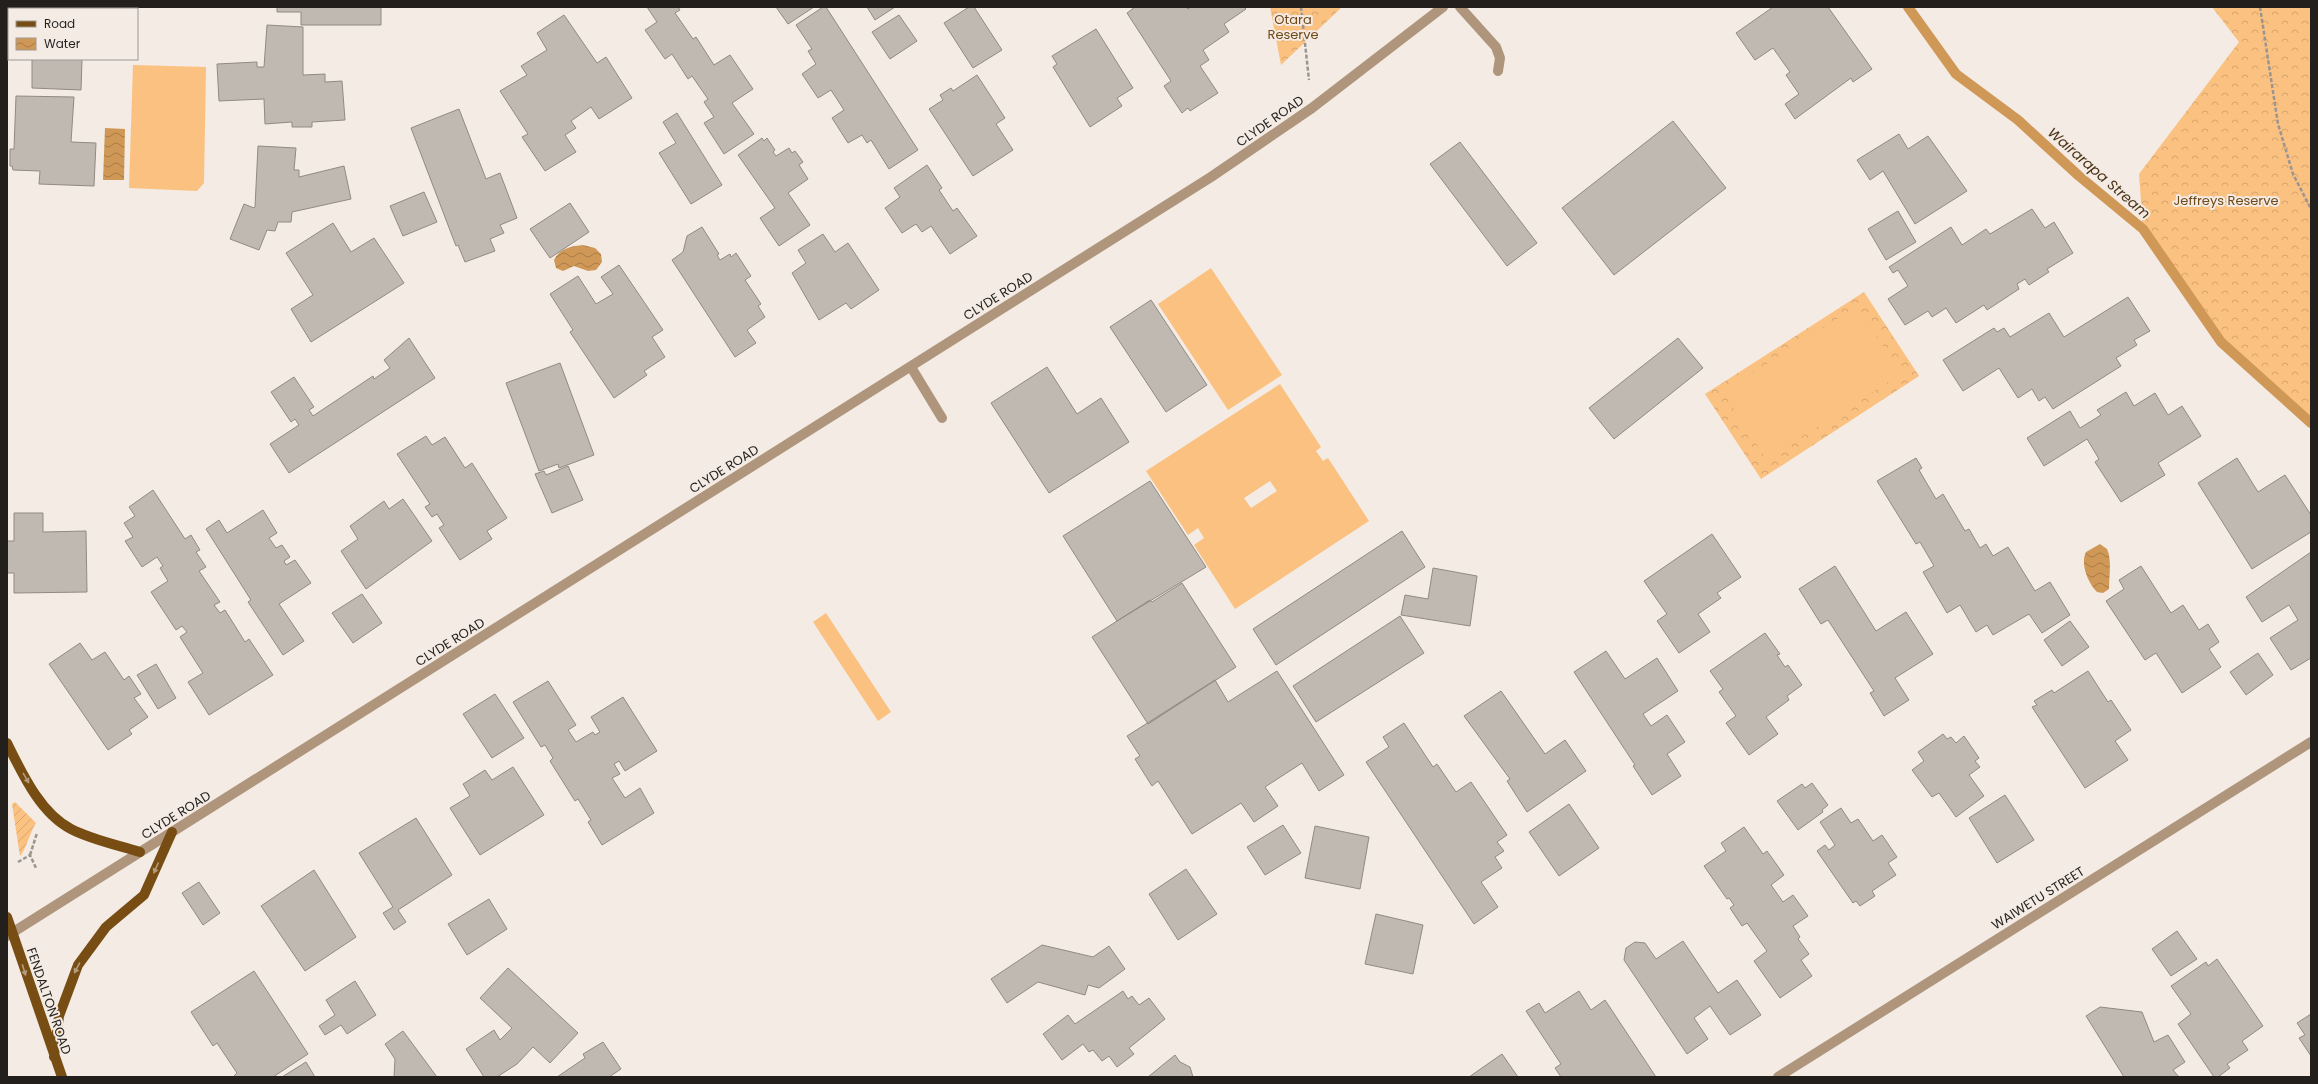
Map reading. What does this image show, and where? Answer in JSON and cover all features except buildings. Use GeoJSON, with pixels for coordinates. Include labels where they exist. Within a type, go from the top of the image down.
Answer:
{"type":"FeatureCollection","features":[{"type":"Feature","properties":{"kind":"main road"},"geometry":{"type":"LineString","coordinates":[[7,744],[33,791],[52,815],[70,828],[140,852]]}},
{"type":"Feature","properties":{"kind":"main road"},"geometry":{"type":"LineString","coordinates":[[54,1057],[59,1016],[78,965],[106,927],[144,895],[172,832]]}},
{"type":"Feature","properties":{"kind":"main road","name":"FENDALTON ROAD"},"geometry":{"type":"LineString","coordinates":[[7,917],[10,934],[62,1077]]}},
{"type":"Feature","properties":{"kind":"street","name":"CLYDE ROAD"},"geometry":{"type":"LineString","coordinates":[[10,934],[1211,177],[1312,108],[1443,7]]}},
{"type":"Feature","properties":{"kind":"street"},"geometry":{"type":"LineString","coordinates":[[1460,7],[1496,47],[1500,58],[1498,71]]}},
{"type":"Feature","properties":{"kind":"street"},"geometry":{"type":"LineString","coordinates":[[910,367],[942,418]]}},
{"type":"Feature","properties":{"kind":"street","name":"WAIWETU STREET"},"geometry":{"type":"LineString","coordinates":[[1778,1077],[2311,742]]}},
{"type":"Feature","properties":{"kind":"path"},"geometry":{"type":"LineString","coordinates":[[1301,7],[1312,108]]}},
{"type":"Feature","properties":{"kind":"path"},"geometry":{"type":"LineString","coordinates":[[2260,7],[2278,124],[2293,174],[2311,209]]}},
{"type":"Feature","properties":{"kind":"path"},"geometry":{"type":"LineString","coordinates":[[18,862],[30,855],[38,831]]}},
{"type":"Feature","properties":{"kind":"path"},"geometry":{"type":"LineString","coordinates":[[30,855],[36,868]]}},
{"type":"Feature","properties":{"kind":"green space","name":"Otara Reserve"},"geometry":{"type":"Polygon","coordinates":[[[1270,7],[1342,7],[1281,65],[1270,7]]]}},
{"type":"Feature","properties":{"kind":"green space","name":"Jeffreys Reserve"},"geometry":{"type":"Polygon","coordinates":[[[2212,7],[2311,7],[2311,425],[2221,342],[2143,229],[2139,174],[2239,42],[2212,7]]]}},
{"type":"Feature","properties":{"kind":"green space"},"geometry":{"type":"Polygon","coordinates":[[[133,65],[206,67],[204,183],[197,191],[129,188],[133,65]]]}},
{"type":"Feature","properties":{"kind":"green space"},"geometry":{"type":"Polygon","coordinates":[[[1211,268],[1282,375],[1228,410],[1158,304],[1211,268]]]}},
{"type":"Feature","properties":{"kind":"green space"},"geometry":{"type":"Polygon","coordinates":[[[1864,292],[1919,376],[1761,479],[1705,394],[1864,292]]]}},
{"type":"Feature","properties":{"kind":"green space"},"geometry":{"type":"Polygon","coordinates":[[[1857,306],[1901,374],[1766,459],[1723,392],[1857,306]]]}},
{"type":"Feature","properties":{"kind":"green space"},"geometry":{"type":"Polygon","coordinates":[[[1280,384],[1321,447],[1316,451],[1323,461],[1328,458],[1369,521],[1235,609],[1194,545],[1204,538],[1198,528],[1188,535],[1146,471],[1280,384]],[[1270,481],[1244,498],[1251,508],[1277,491],[1270,481]]]}},
{"type":"Feature","properties":{"kind":"green space"},"geometry":{"type":"Polygon","coordinates":[[[826,613],[891,712],[878,721],[813,622],[826,613]]]}},
{"type":"Feature","properties":{"kind":"green space"},"geometry":{"type":"Polygon","coordinates":[[[15,802],[36,823],[20,856],[12,804],[15,802]]]}},
{"type":"Feature","properties":{"kind":"water"},"geometry":{"type":"Polygon","coordinates":[[[105,128],[125,129],[124,180],[103,180],[105,128]]]}},
{"type":"Feature","properties":{"kind":"water"},"geometry":{"type":"Polygon","coordinates":[[[583,245],[595,248],[601,254],[602,262],[596,270],[588,271],[574,266],[563,271],[556,268],[554,260],[559,253],[570,247],[583,245]]]}},
{"type":"Feature","properties":{"kind":"water"},"geometry":{"type":"Polygon","coordinates":[[[2100,544],[2107,549],[2110,563],[2109,589],[2103,593],[2097,592],[2088,579],[2084,568],[2084,557],[2086,552],[2100,544]]]}},
{"type":"Feature","properties":{"kind":"waterway","name":"Wairarapa Stream"},"geometry":{"type":"LineString","coordinates":[[1908,7],[1956,74],[2018,120],[2079,176],[2143,229],[2221,342],[2311,423]]}}]}
